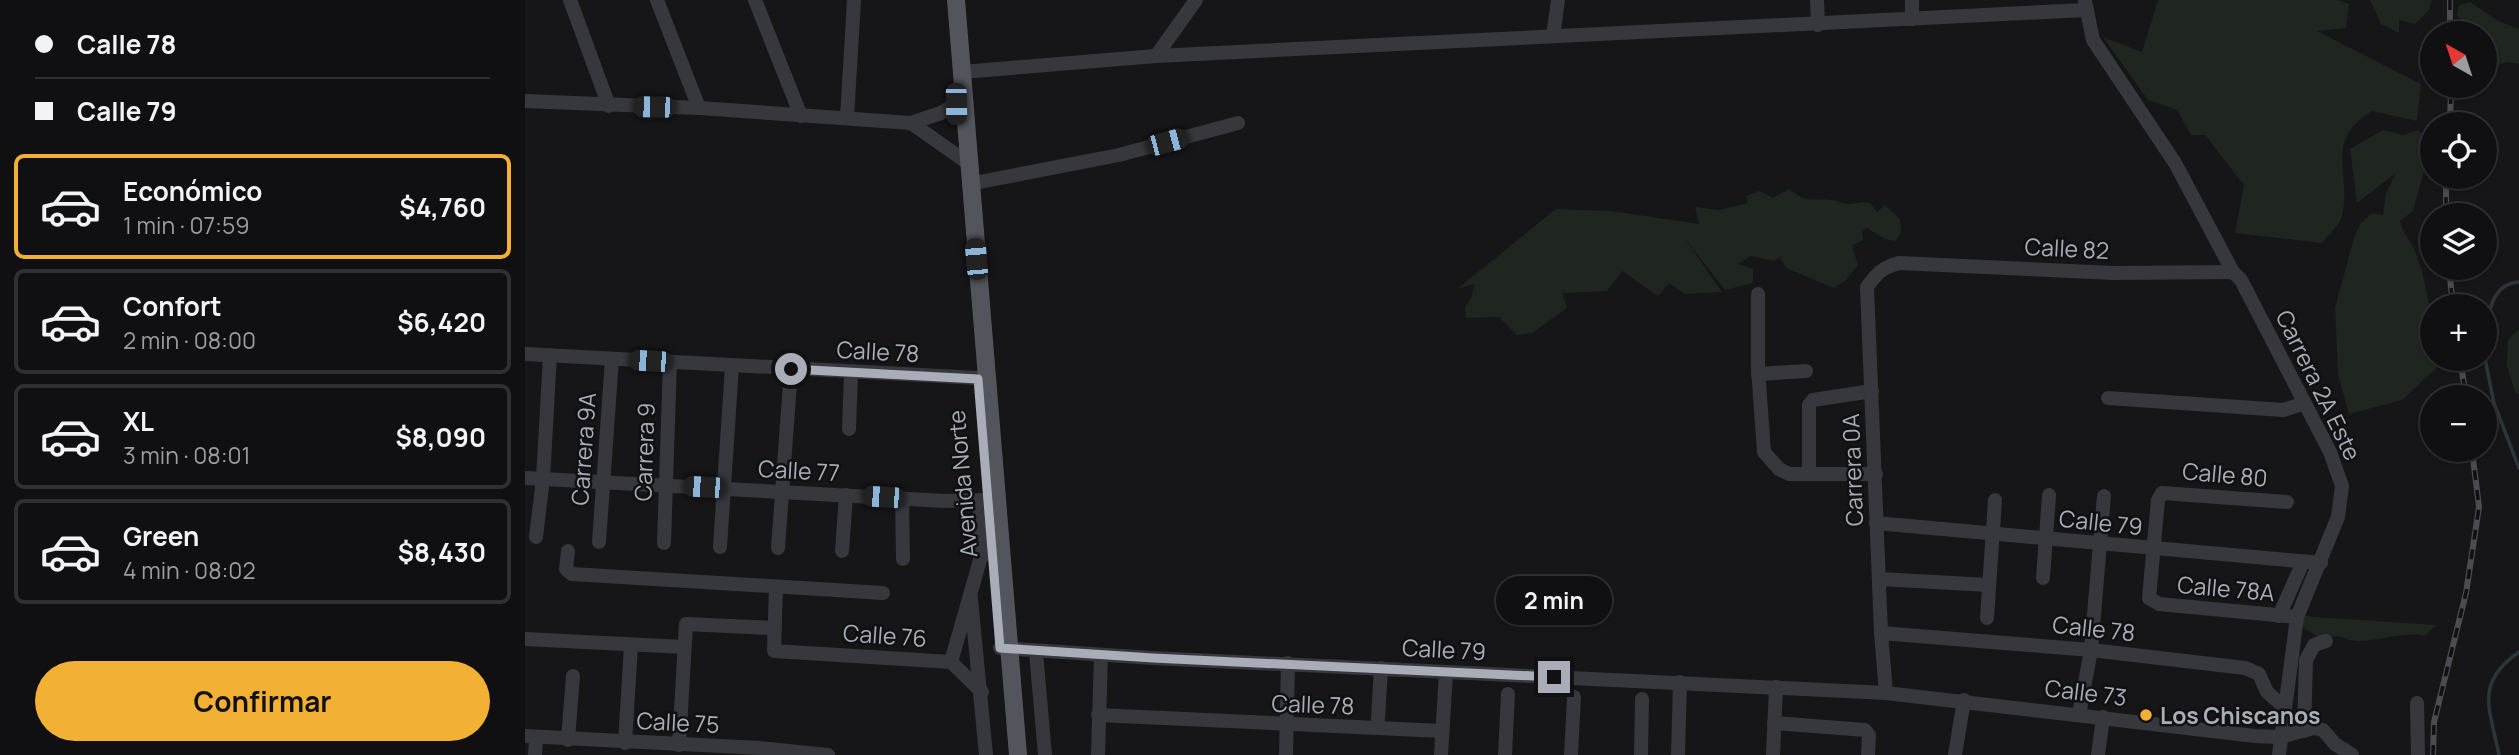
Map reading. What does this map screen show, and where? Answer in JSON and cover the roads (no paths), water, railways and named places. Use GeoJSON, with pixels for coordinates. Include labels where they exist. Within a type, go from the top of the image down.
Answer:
{"type":"FeatureCollection","features":[{"type":"Feature","properties":{"kind":"main road","name":"Avenida Norte"},"geometry":{"type":"LineString","coordinates":[[949,0],[960,101],[984,500],[1018,755]]}},
{"type":"Feature","properties":{"kind":"main road","name":"Avenida Norte"},"geometry":{"type":"LineString","coordinates":[[956,0],[962,72],[960,101]]}},
{"type":"Feature","properties":{"kind":"main road","name":"Avenida Norte"},"geometry":{"type":"LineString","coordinates":[[962,159],[969,184],[1004,648],[1009,755]]}},
{"type":"Feature","properties":{"kind":"street"},"geometry":{"type":"LineString","coordinates":[[570,0],[609,106]]}},
{"type":"Feature","properties":{"kind":"street"},"geometry":{"type":"LineString","coordinates":[[657,0],[698,108]]}},
{"type":"Feature","properties":{"kind":"street"},"geometry":{"type":"LineString","coordinates":[[755,0],[801,116]]}},
{"type":"Feature","properties":{"kind":"street"},"geometry":{"type":"LineString","coordinates":[[847,118],[854,0]]}},
{"type":"Feature","properties":{"kind":"street"},"geometry":{"type":"LineString","coordinates":[[1175,0],[1186,12]]}},
{"type":"Feature","properties":{"kind":"street"},"geometry":{"type":"LineString","coordinates":[[1156,56],[1196,0]]}},
{"type":"Feature","properties":{"kind":"street"},"geometry":{"type":"LineString","coordinates":[[1553,36],[1558,0]]}},
{"type":"Feature","properties":{"kind":"street"},"geometry":{"type":"LineString","coordinates":[[1817,0],[1818,24]]}},
{"type":"Feature","properties":{"kind":"street"},"geometry":{"type":"LineString","coordinates":[[1912,0],[1912,19]]}},
{"type":"Feature","properties":{"kind":"street"},"geometry":{"type":"LineString","coordinates":[[962,72],[1156,56],[1912,19],[2085,5]]}},
{"type":"Feature","properties":{"kind":"street","name":"Carrera 2A Este"},"geometry":{"type":"LineString","coordinates":[[2085,5],[2093,40],[2175,163],[2305,403],[2330,452],[2342,486],[2338,517],[2321,564],[2297,617],[2279,737],[2279,755]]}},
{"type":"Feature","properties":{"kind":"street"},"geometry":{"type":"LineString","coordinates":[[525,101],[698,108],[911,123],[960,101]]}},
{"type":"Feature","properties":{"kind":"street"},"geometry":{"type":"LineString","coordinates":[[911,123],[962,159]]}},
{"type":"Feature","properties":{"kind":"street"},"geometry":{"type":"LineString","coordinates":[[969,184],[1119,155],[1238,123]]}},
{"type":"Feature","properties":{"kind":"street","name":"Calle 82"},"geometry":{"type":"LineString","coordinates":[[1899,263],[2237,276]]}},
{"type":"Feature","properties":{"kind":"street","name":"Carrera 0A"},"geometry":{"type":"LineString","coordinates":[[1886,694],[1881,633],[1867,287],[1887,266],[1899,263]]}},
{"type":"Feature","properties":{"kind":"street"},"geometry":{"type":"LineString","coordinates":[[1758,294],[1758,374],[1765,453],[1779,469],[1789,474],[1876,474]]}},
{"type":"Feature","properties":{"kind":"street","name":"Calle 78"},"geometry":{"type":"LineString","coordinates":[[525,354],[978,379]]}},
{"type":"Feature","properties":{"kind":"street"},"geometry":{"type":"LineString","coordinates":[[536,537],[543,479],[549,355]]}},
{"type":"Feature","properties":{"kind":"street","name":"Carrera 9A"},"geometry":{"type":"LineString","coordinates":[[599,542],[612,359]]}},
{"type":"Feature","properties":{"kind":"street","name":"Carrera 9"},"geometry":{"type":"LineString","coordinates":[[664,543],[670,362]]}},
{"type":"Feature","properties":{"kind":"street"},"geometry":{"type":"LineString","coordinates":[[720,547],[732,366]]}},
{"type":"Feature","properties":{"kind":"street"},"geometry":{"type":"LineString","coordinates":[[778,548],[791,369]]}},
{"type":"Feature","properties":{"kind":"street"},"geometry":{"type":"LineString","coordinates":[[1758,374],[1806,371]]}},
{"type":"Feature","properties":{"kind":"street"},"geometry":{"type":"LineString","coordinates":[[849,429],[851,373]]}},
{"type":"Feature","properties":{"kind":"street"},"geometry":{"type":"LineString","coordinates":[[1809,474],[1809,405],[1812,400],[1818,396],[1872,391]]}},
{"type":"Feature","properties":{"kind":"street"},"geometry":{"type":"LineString","coordinates":[[2108,398],[2283,410],[2305,403]]}},
{"type":"Feature","properties":{"kind":"street","name":"Calle 77"},"geometry":{"type":"LineString","coordinates":[[525,478],[984,500]]}},
{"type":"Feature","properties":{"kind":"street","name":"Calle 80"},"geometry":{"type":"LineString","coordinates":[[2154,551],[2160,495],[2166,492],[2287,502]]}},
{"type":"Feature","properties":{"kind":"street"},"geometry":{"type":"LineString","coordinates":[[842,551],[846,495]]}},
{"type":"Feature","properties":{"kind":"street"},"geometry":{"type":"LineString","coordinates":[[2043,578],[2049,495]]}},
{"type":"Feature","properties":{"kind":"street"},"geometry":{"type":"LineString","coordinates":[[2079,715],[2091,650],[2104,496]]}},
{"type":"Feature","properties":{"kind":"street"},"geometry":{"type":"LineString","coordinates":[[902,498],[903,559]]}},
{"type":"Feature","properties":{"kind":"street"},"geometry":{"type":"LineString","coordinates":[[951,662],[980,560],[984,500]]}},
{"type":"Feature","properties":{"kind":"street"},"geometry":{"type":"LineString","coordinates":[[1987,618],[1995,500]]}},
{"type":"Feature","properties":{"kind":"street","name":"Calle 79"},"geometry":{"type":"LineString","coordinates":[[1876,523],[2154,551],[2321,564]]}},
{"type":"Feature","properties":{"kind":"street"},"geometry":{"type":"LineString","coordinates":[[980,560],[991,541]]}},
{"type":"Feature","properties":{"kind":"street"},"geometry":{"type":"LineString","coordinates":[[568,551],[566,569],[572,574],[883,593]]}},
{"type":"Feature","properties":{"kind":"street","name":"Calle 78A"},"geometry":{"type":"LineString","coordinates":[[2154,551],[2151,601],[2297,617]]}},
{"type":"Feature","properties":{"kind":"street"},"geometry":{"type":"LineString","coordinates":[[2279,616],[2303,562]]}},
{"type":"Feature","properties":{"kind":"street"},"geometry":{"type":"LineString","coordinates":[[1879,579],[1989,585]]}},
{"type":"Feature","properties":{"kind":"street"},"geometry":{"type":"LineString","coordinates":[[678,745],[686,624],[772,628],[776,587]]}},
{"type":"Feature","properties":{"kind":"street"},"geometry":{"type":"LineString","coordinates":[[971,599],[986,755]]}},
{"type":"Feature","properties":{"kind":"street","name":"Calle 76"},"geometry":{"type":"LineString","coordinates":[[772,628],[774,651],[951,662],[982,692]]}},
{"type":"Feature","properties":{"kind":"street","name":"Calle 78"},"geometry":{"type":"LineString","coordinates":[[1881,633],[2091,650],[2253,670],[2267,692],[2284,707]]}},
{"type":"Feature","properties":{"kind":"street"},"geometry":{"type":"LineString","coordinates":[[525,639],[684,647]]}},
{"type":"Feature","properties":{"kind":"street"},"geometry":{"type":"LineString","coordinates":[[2326,641],[2314,645],[2306,660],[2304,731],[2314,728],[2323,730],[2335,744],[2352,755]]}},
{"type":"Feature","properties":{"kind":"street"},"geometry":{"type":"LineString","coordinates":[[625,743],[631,646]]}},
{"type":"Feature","properties":{"kind":"street","name":"Calle 79"},"geometry":{"type":"LineString","coordinates":[[1004,648],[1036,652],[1886,694]]}},
{"type":"Feature","properties":{"kind":"street"},"geometry":{"type":"LineString","coordinates":[[1036,652],[1045,755]]}},
{"type":"Feature","properties":{"kind":"street"},"geometry":{"type":"LineString","coordinates":[[1098,755],[1101,655]]}},
{"type":"Feature","properties":{"kind":"street"},"geometry":{"type":"LineString","coordinates":[[1286,755],[1288,663]]}},
{"type":"Feature","properties":{"kind":"street"},"geometry":{"type":"LineString","coordinates":[[1378,719],[1381,668]]}},
{"type":"Feature","properties":{"kind":"street"},"geometry":{"type":"LineString","coordinates":[[1441,755],[1446,672]]}},
{"type":"Feature","properties":{"kind":"street"},"geometry":{"type":"LineString","coordinates":[[568,740],[573,676]]}},
{"type":"Feature","properties":{"kind":"street"},"geometry":{"type":"LineString","coordinates":[[1678,755],[1680,682]]}},
{"type":"Feature","properties":{"kind":"street"},"geometry":{"type":"LineString","coordinates":[[1773,755],[1776,687]]}},
{"type":"Feature","properties":{"kind":"street"},"geometry":{"type":"LineString","coordinates":[[1505,755],[1508,694]]}},
{"type":"Feature","properties":{"kind":"street","name":"Calle 73"},"geometry":{"type":"LineString","coordinates":[[1886,694],[1964,700],[2279,737],[2304,731]]}},
{"type":"Feature","properties":{"kind":"street"},"geometry":{"type":"LineString","coordinates":[[1571,755],[1574,697]]}},
{"type":"Feature","properties":{"kind":"street"},"geometry":{"type":"LineString","coordinates":[[1641,755],[1642,699]]}},
{"type":"Feature","properties":{"kind":"street"},"geometry":{"type":"LineString","coordinates":[[1955,755],[1964,700]]}},
{"type":"Feature","properties":{"kind":"street"},"geometry":{"type":"LineString","coordinates":[[2417,703],[2418,755]]}},
{"type":"Feature","properties":{"kind":"street","name":"Calle 78"},"geometry":{"type":"LineString","coordinates":[[1098,715],[1286,726],[1442,731]]}},
{"type":"Feature","properties":{"kind":"street"},"geometry":{"type":"LineString","coordinates":[[2098,755],[2103,717]]}},
{"type":"Feature","properties":{"kind":"street"},"geometry":{"type":"LineString","coordinates":[[1774,723],[1865,730],[1869,735],[1868,755]]}},
{"type":"Feature","properties":{"kind":"street"},"geometry":{"type":"LineString","coordinates":[[531,737],[535,755]]}},
{"type":"Feature","properties":{"kind":"street","name":"Calle 75"},"geometry":{"type":"LineString","coordinates":[[531,737],[568,740],[588,748],[625,743],[646,749],[678,745],[704,751],[828,755]]}},
{"type":"Feature","properties":{"kind":"waterway"},"geometry":{"type":"LineString","coordinates":[[2497,294],[2509,284],[2519,282]]}},
{"type":"Feature","properties":{"kind":"waterway"},"geometry":{"type":"LineString","coordinates":[[2487,371],[2494,403],[2519,468]]}},
{"type":"Feature","properties":{"kind":"waterway"},"geometry":{"type":"LineString","coordinates":[[2499,755],[2490,710],[2491,686],[2505,663],[2519,652]]}},
{"type":"Feature","properties":{"kind":"railway"},"geometry":{"type":"LineString","coordinates":[[2450,0],[2450,21]]}},
{"type":"Feature","properties":{"kind":"railway"},"geometry":{"type":"LineString","coordinates":[[2450,112],[2451,98]]}},
{"type":"Feature","properties":{"kind":"railway"},"geometry":{"type":"LineString","coordinates":[[2446,189],[2446,203]]}},
{"type":"Feature","properties":{"kind":"railway"},"geometry":{"type":"LineString","coordinates":[[2450,280],[2452,294]]}},
{"type":"Feature","properties":{"kind":"railway"},"geometry":{"type":"LineString","coordinates":[[2462,371],[2464,385]]}},
{"type":"Feature","properties":{"kind":"railway"},"geometry":{"type":"LineString","coordinates":[[2433,755],[2434,722],[2466,593],[2479,507],[2473,462]]}},
{"type":"Feature","properties":{"kind":"place","name":"Los Chiscanos"},"geometry":{"type":"Point","coordinates":[2146,715]}}]}
